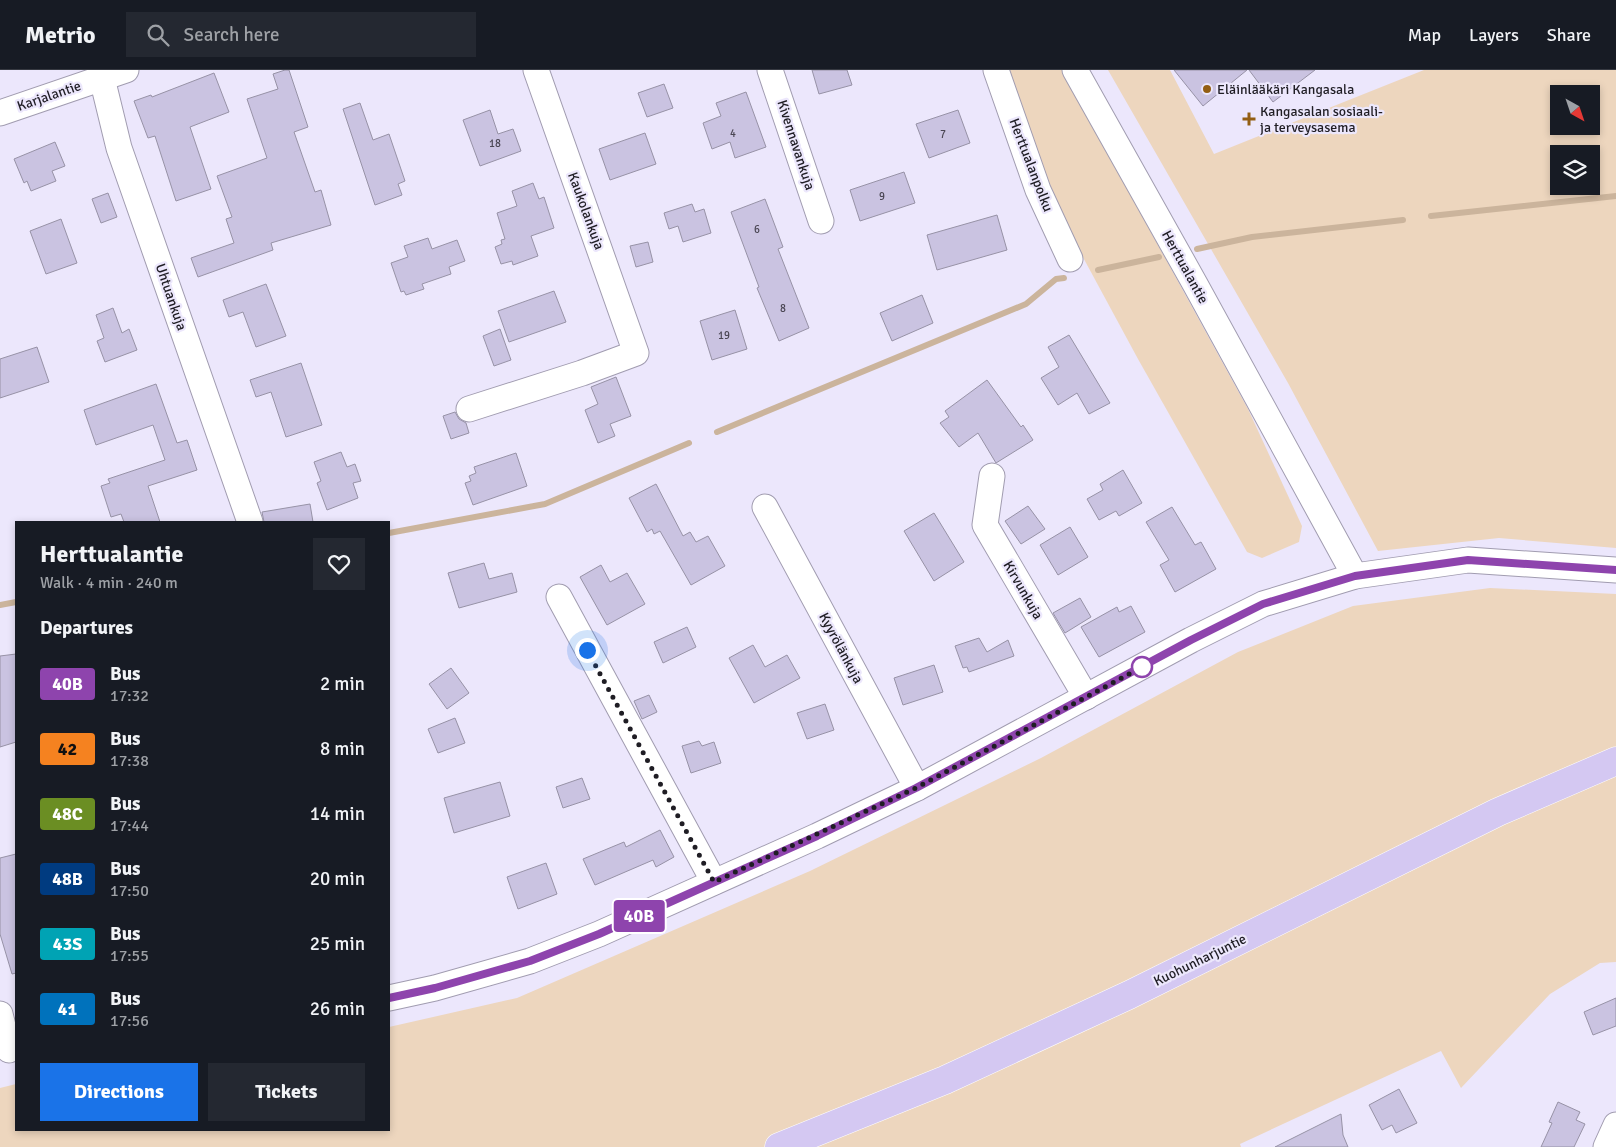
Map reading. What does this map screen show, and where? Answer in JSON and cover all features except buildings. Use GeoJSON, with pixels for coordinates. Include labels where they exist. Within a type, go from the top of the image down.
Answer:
{"type":"FeatureCollection","features":[{"type":"Feature","properties":{"kind":"main road","name":"Kuohunharjuntie"},"geometry":{"type":"LineString","coordinates":[[779,1147],[963,1072],[1129,995],[1498,812],[1616,761]]}},
{"type":"Feature","properties":{"kind":"street","name":"Karjalantie"},"geometry":{"type":"LineString","coordinates":[[0,113],[101,74],[126,70]]}},
{"type":"Feature","properties":{"kind":"street","name":"Kaukolankuja"},"geometry":{"type":"LineString","coordinates":[[469,409],[582,374],[636,353],[536,70]]}},
{"type":"Feature","properties":{"kind":"street","name":"Kivennavankuja"},"geometry":{"type":"LineString","coordinates":[[770,70],[821,221]]}},
{"type":"Feature","properties":{"kind":"street","name":"Herttualanpolku"},"geometry":{"type":"LineString","coordinates":[[996,70],[1038,190],[1070,258]]}},
{"type":"Feature","properties":{"kind":"street","name":"Herttualantie"},"geometry":{"type":"LineString","coordinates":[[1075,70],[1355,576]]}},
{"type":"Feature","properties":{"kind":"street","name":"Uhtuankuja"},"geometry":{"type":"LineString","coordinates":[[101,74],[119,148],[250,521]]}},
{"type":"Feature","properties":{"kind":"street","name":"Kirvunkuja"},"geometry":{"type":"LineString","coordinates":[[992,476],[985,525],[1086,697]]}},
{"type":"Feature","properties":{"kind":"street","name":"Kyyrölänkuja"},"geometry":{"type":"LineString","coordinates":[[765,508],[916,788]]}},
{"type":"Feature","properties":{"kind":"street"},"geometry":{"type":"LineString","coordinates":[[390,998],[435,988],[530,961],[599,934],[916,788],[1191,640],[1263,604],[1355,576],[1468,560],[1616,570]]}},
{"type":"Feature","properties":{"kind":"street"},"geometry":{"type":"LineString","coordinates":[[559,597],[714,882]]}},
{"type":"Feature","properties":{"kind":"street"},"geometry":{"type":"LineString","coordinates":[[0,1014],[8,1051]]}},
{"type":"Feature","properties":{"kind":"street"},"geometry":{"type":"LineString","coordinates":[[1606,1147],[1616,1125]]}},
{"type":"Feature","properties":{"kind":"shaded area"},"geometry":{"type":"Polygon","coordinates":[[[1006,70],[1062,70],[1248,409],[1302,526],[1299,542],[1262,558],[1247,552],[1138,359],[1072,237],[1031,140],[1006,70]]]}},
{"type":"Feature","properties":{"kind":"shaded area"},"geometry":{"type":"Polygon","coordinates":[[[1108,70],[1170,70],[1214,154],[1424,70],[1616,70],[1616,548],[1499,538],[1378,551],[1288,383],[1108,70]]]}},
{"type":"Feature","properties":{"kind":"shaded area"},"geometry":{"type":"Polygon","coordinates":[[[1490,588],[1616,594],[1616,962],[1600,963],[1550,994],[1461,1088],[1441,1051],[1240,1144],[1241,1147],[0,1147],[0,1088],[15,1084],[15,1131],[390,1131],[390,1027],[517,998],[810,871],[1041,758],[1238,652],[1353,606],[1490,588]]]}},
{"type":"Feature","properties":{"kind":"waterway"},"geometry":{"type":"LineString","coordinates":[[1431,216],[1616,196]]}},
{"type":"Feature","properties":{"kind":"waterway"},"geometry":{"type":"LineString","coordinates":[[1197,249],[1252,237],[1403,220]]}},
{"type":"Feature","properties":{"kind":"waterway"},"geometry":{"type":"LineString","coordinates":[[1098,270],[1159,257]]}},
{"type":"Feature","properties":{"kind":"waterway"},"geometry":{"type":"LineString","coordinates":[[717,432],[1026,304],[1056,279],[1064,278]]}},
{"type":"Feature","properties":{"kind":"waterway"},"geometry":{"type":"LineString","coordinates":[[390,533],[545,504],[689,443]]}},
{"type":"Feature","properties":{"kind":"waterway"},"geometry":{"type":"LineString","coordinates":[[0,605],[15,602]]}},
{"type":"Feature","properties":{"kind":"bus line","name":"40B"},"geometry":{"type":"LineString","coordinates":[[390,998],[435,988],[530,961],[599,934],[817,836],[916,788],[1191,640],[1263,604],[1355,576],[1468,560],[1616,570]]}},
{"type":"Feature","properties":{"kind":"place","name":"Eläinlääkäri Kangasala"},"geometry":{"type":"Point","coordinates":[1207,89]}},
{"type":"Feature","properties":{"kind":"place","name":"Kangasalan sosiaali- ja terveysasema"},"geometry":{"type":"Point","coordinates":[1249,119]}},
{"type":"Feature","properties":{"kind":"route"},"geometry":{"type":"LineString","coordinates":[[587,650],[714,882],[817,836],[916,788],[1142,667]]}}]}
